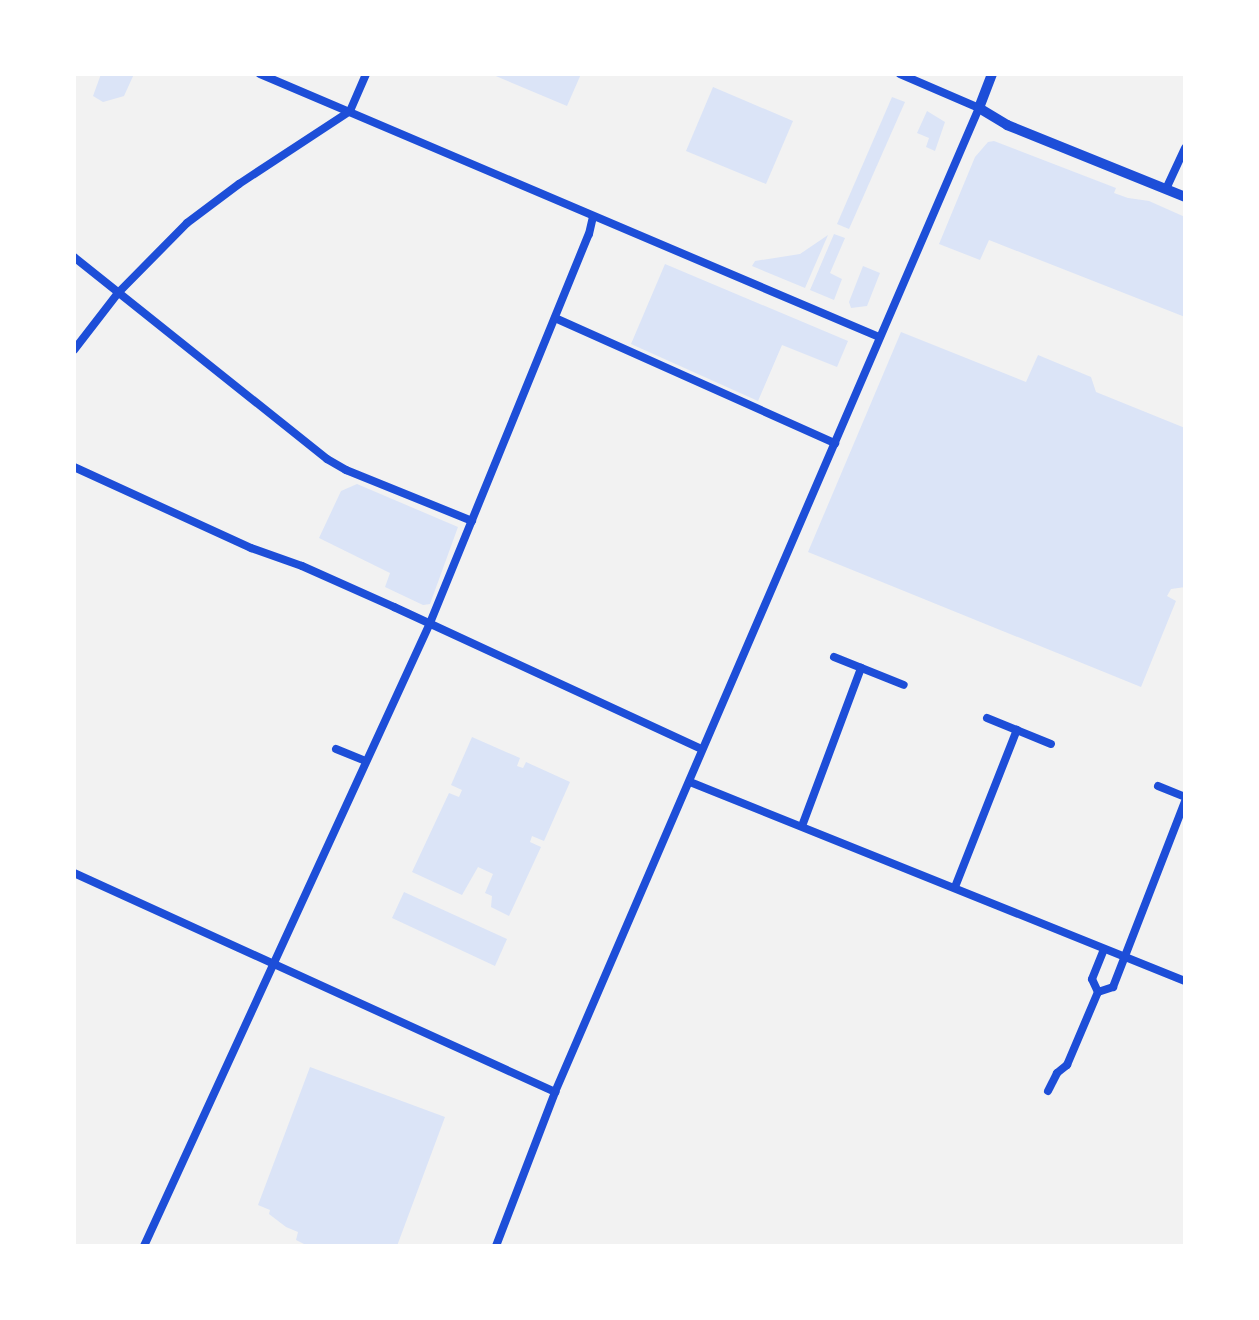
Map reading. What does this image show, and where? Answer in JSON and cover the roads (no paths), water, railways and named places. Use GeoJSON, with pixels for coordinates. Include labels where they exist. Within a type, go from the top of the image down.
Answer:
{"type":"FeatureCollection","features":[{"type":"Feature","properties":{"kind":"street"},"geometry":{"type":"LineString","coordinates":[[260,74],[879,337]]}},
{"type":"Feature","properties":{"kind":"street"},"geometry":{"type":"LineString","coordinates":[[74,350],[118,293],[187,223],[284,153],[350,111],[366,74]]}},
{"type":"Feature","properties":{"kind":"street"},"geometry":{"type":"LineString","coordinates":[[900,74],[979,108],[1007,125],[1185,197]]}},
{"type":"Feature","properties":{"kind":"street"},"geometry":{"type":"LineString","coordinates":[[496,1246],[555,1092],[992,74]]}},
{"type":"Feature","properties":{"kind":"street"},"geometry":{"type":"LineString","coordinates":[[1166,189],[1185,148]]}},
{"type":"Feature","properties":{"kind":"street"},"geometry":{"type":"LineString","coordinates":[[144,1246],[430,623],[555,318],[593,216]]}},
{"type":"Feature","properties":{"kind":"street"},"geometry":{"type":"LineString","coordinates":[[74,257],[327,459],[472,521]]}},
{"type":"Feature","properties":{"kind":"street"},"geometry":{"type":"LineString","coordinates":[[555,318],[835,443]]}},
{"type":"Feature","properties":{"kind":"street"},"geometry":{"type":"LineString","coordinates":[[74,467],[251,548],[302,566],[430,623],[702,749]]}},
{"type":"Feature","properties":{"kind":"street"},"geometry":{"type":"LineString","coordinates":[[834,657],[904,685]]}},
{"type":"Feature","properties":{"kind":"street"},"geometry":{"type":"LineString","coordinates":[[802,826],[861,668]]}},
{"type":"Feature","properties":{"kind":"street"},"geometry":{"type":"LineString","coordinates":[[987,718],[1051,744]]}},
{"type":"Feature","properties":{"kind":"street"},"geometry":{"type":"LineString","coordinates":[[955,887],[1017,730]]}},
{"type":"Feature","properties":{"kind":"street"},"geometry":{"type":"LineString","coordinates":[[336,749],[365,761]]}},
{"type":"Feature","properties":{"kind":"street"},"geometry":{"type":"LineString","coordinates":[[690,782],[1185,981]]}},
{"type":"Feature","properties":{"kind":"street"},"geometry":{"type":"LineString","coordinates":[[1098,992],[1113,987],[1185,799],[1158,786]]}},
{"type":"Feature","properties":{"kind":"street"},"geometry":{"type":"LineString","coordinates":[[74,873],[555,1092]]}},
{"type":"Feature","properties":{"kind":"street"},"geometry":{"type":"LineString","coordinates":[[1048,1091],[1057,1073],[1067,1065],[1098,992],[1092,979],[1104,949]]}}]}
